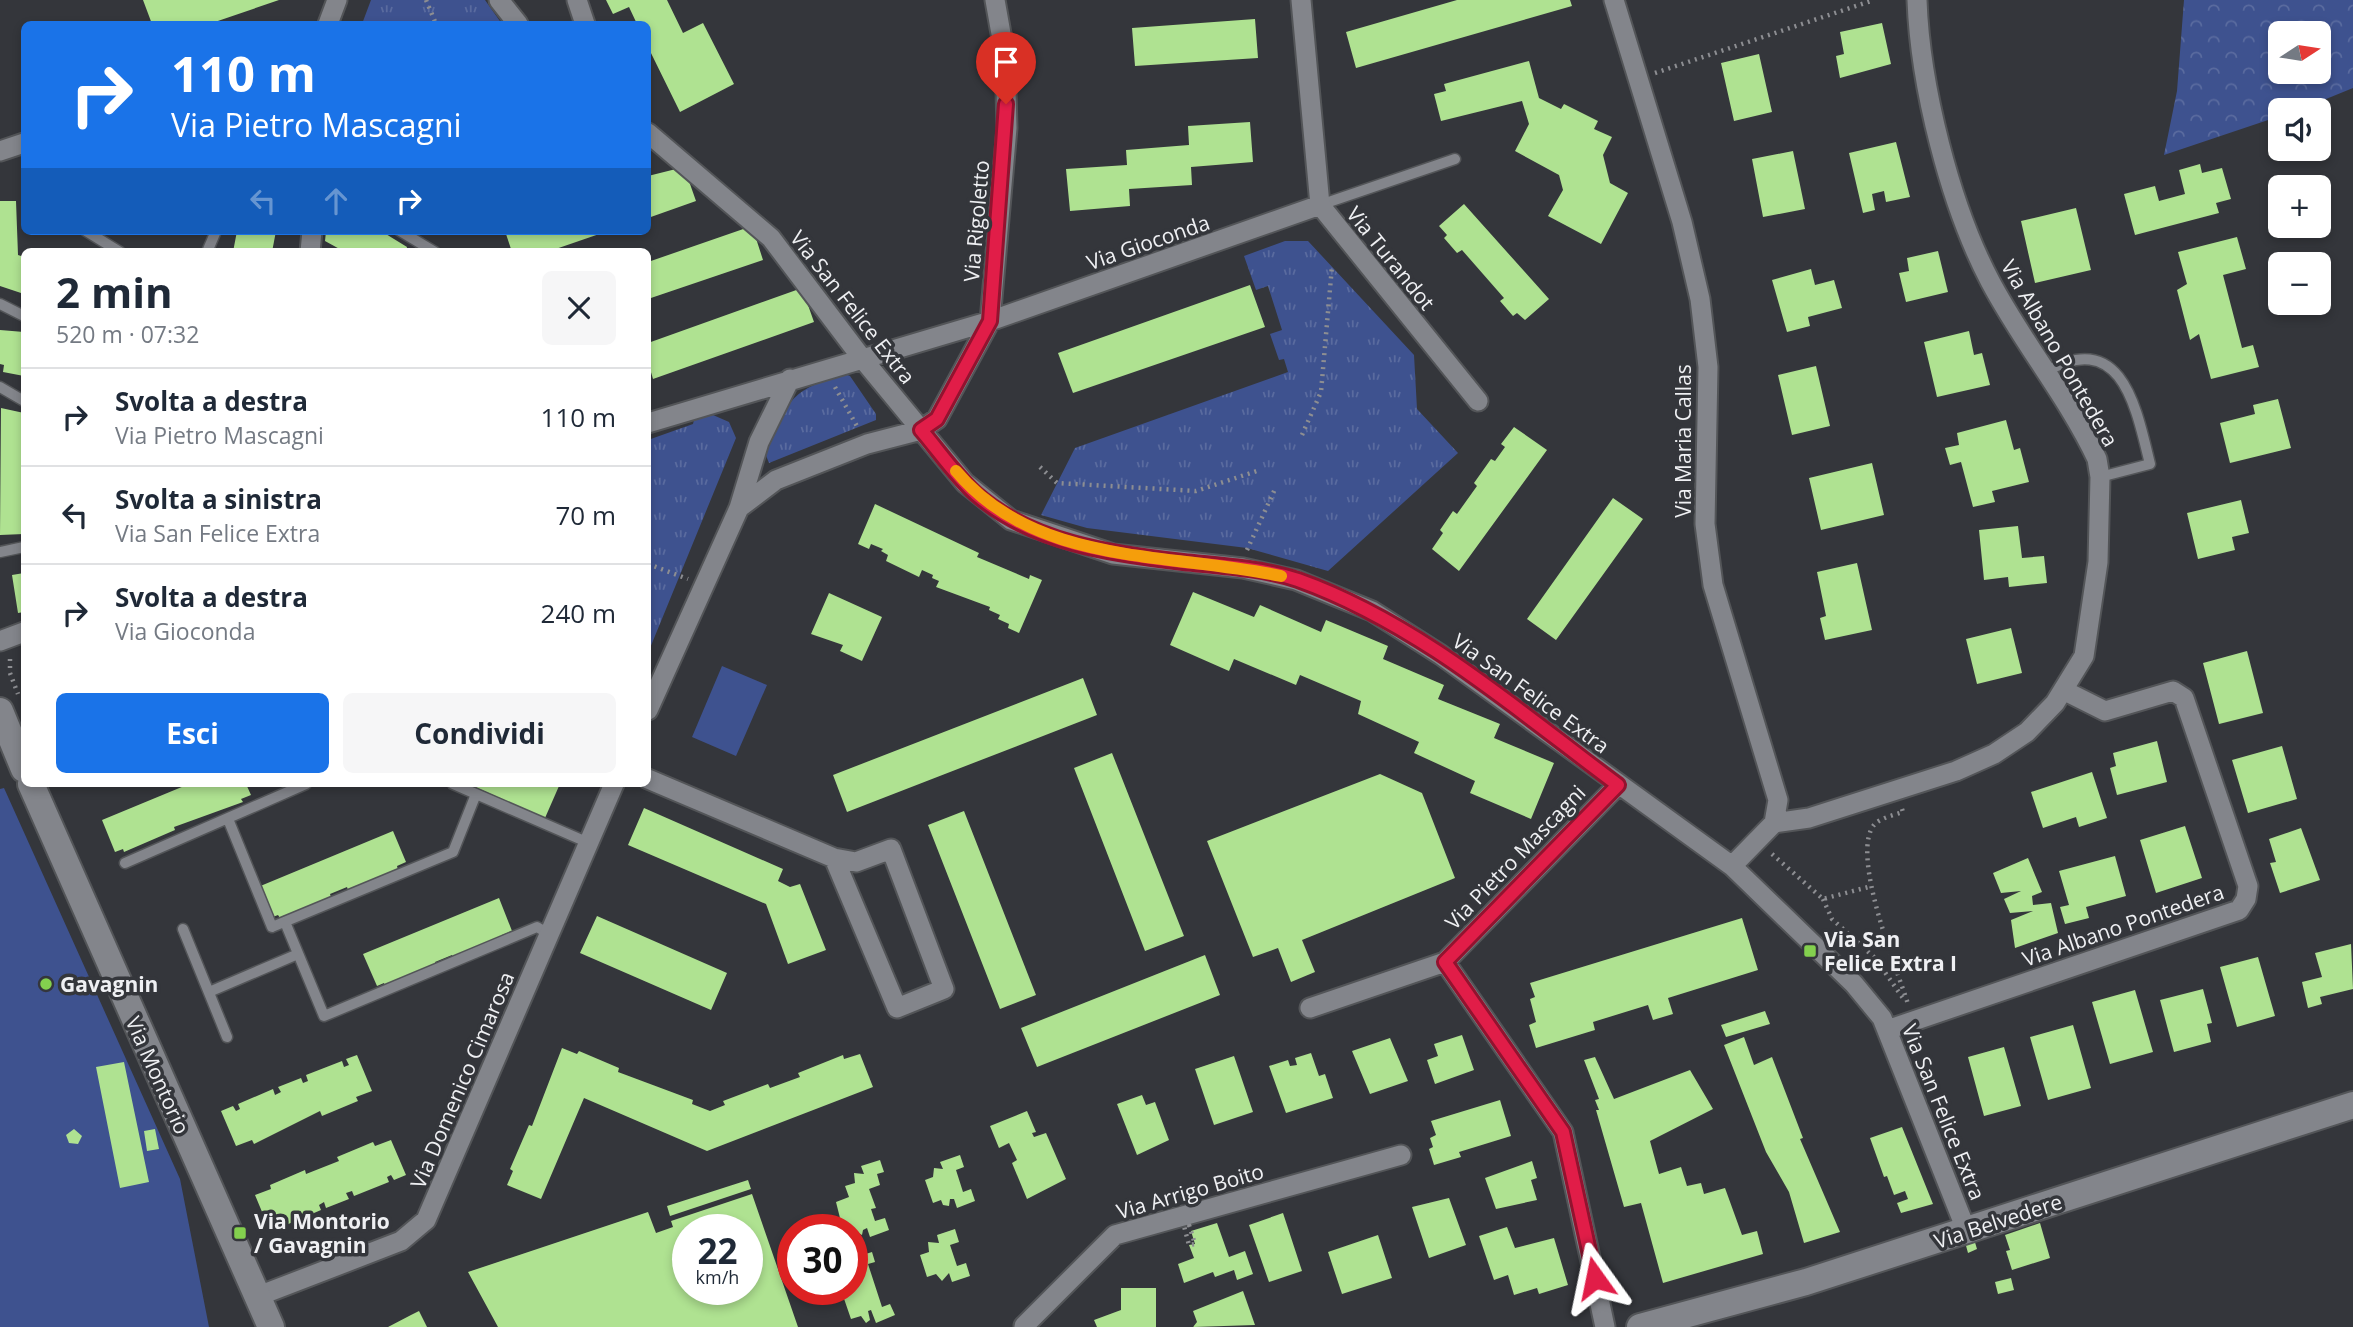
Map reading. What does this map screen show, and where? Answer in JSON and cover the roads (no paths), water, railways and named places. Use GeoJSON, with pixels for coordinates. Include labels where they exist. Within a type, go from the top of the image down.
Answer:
{"type":"FeatureCollection","features":[{"type":"Feature","properties":{"kind":"street"},"geometry":{"type":"LineString","coordinates":[[499,0],[516,21]]}},
{"type":"Feature","properties":{"kind":"street"},"geometry":{"type":"LineString","coordinates":[[577,0],[584,21]]}},
{"type":"Feature","properties":{"kind":"street","name":"Via Rigoletto"},"geometry":{"type":"LineString","coordinates":[[990,321],[1007,128],[1005,55],[995,0]]}},
{"type":"Feature","properties":{"kind":"street","name":"Via Turandot"},"geometry":{"type":"LineString","coordinates":[[1301,0],[1320,205],[1478,401]]}},
{"type":"Feature","properties":{"kind":"street","name":"Via Maria Callas"},"geometry":{"type":"LineString","coordinates":[[1614,0],[1682,222],[1700,299],[1708,367],[1705,524],[1713,585],[1778,800],[1774,823]]}},
{"type":"Feature","properties":{"kind":"street","name":"Via Albano Pontedera"},"geometry":{"type":"LineString","coordinates":[[1774,823],[1809,818],[1994,754],[2027,732],[2065,691],[2084,656],[2098,562],[2100,477],[2087,439],[1990,280],[1952,186],[1923,65],[1917,0]]}},
{"type":"Feature","properties":{"kind":"street","name":"Via San Felice Extra"},"geometry":{"type":"LineString","coordinates":[[651,135],[771,238],[861,357],[921,430],[976,494],[1011,520],[1113,554],[1244,568],[1296,580],[1372,611],[1441,654],[1732,866],[1854,984],[1882,1018],[1967,1232]]}},
{"type":"Feature","properties":{"kind":"street"},"geometry":{"type":"LineString","coordinates":[[0,151],[21,145]]}},
{"type":"Feature","properties":{"kind":"street","name":"Via Gioconda"},"geometry":{"type":"LineString","coordinates":[[651,422],[824,368],[990,321],[1320,205]]}},
{"type":"Feature","properties":{"kind":"street"},"geometry":{"type":"LineString","coordinates":[[739,508],[776,480],[867,444],[921,430],[937,419],[990,321]]}},
{"type":"Feature","properties":{"kind":"street"},"geometry":{"type":"LineString","coordinates":[[651,703],[739,508],[759,442],[790,379]]}},
{"type":"Feature","properties":{"kind":"street","name":"Via Albano Pontedera"},"geometry":{"type":"LineString","coordinates":[[1887,1030],[1910,1013],[2239,909],[2246,899],[2248,886],[2184,698],[2173,691],[2105,711],[2065,691]]}},
{"type":"Feature","properties":{"kind":"street"},"geometry":{"type":"LineString","coordinates":[[10,704],[16,753]]}},
{"type":"Feature","properties":{"kind":"street"},"geometry":{"type":"LineString","coordinates":[[651,780],[834,858],[856,862],[891,849],[944,989],[897,1008],[834,858]]}},
{"type":"Feature","properties":{"kind":"street","name":"Via Pietro Mascagni"},"geometry":{"type":"LineString","coordinates":[[1310,1008],[1445,962],[1618,785]]}},
{"type":"Feature","properties":{"kind":"street","name":"Via Montorio"},"geometry":{"type":"LineString","coordinates":[[32,787],[271,1327]]}},
{"type":"Feature","properties":{"kind":"street","name":"Via Domenico Cimarosa"},"geometry":{"type":"LineString","coordinates":[[256,1297],[401,1241],[426,1220],[613,787]]}},
{"type":"Feature","properties":{"kind":"street"},"geometry":{"type":"LineString","coordinates":[[1732,866],[1774,823]]}},
{"type":"Feature","properties":{"kind":"street","name":"Via Pietro Mascagni"},"geometry":{"type":"LineString","coordinates":[[1445,962],[1563,1132],[1605,1327]]}},
{"type":"Feature","properties":{"kind":"street","name":"Via Belvedere"},"geometry":{"type":"LineString","coordinates":[[1640,1327],[1806,1282],[1967,1232],[2353,1105]]}},
{"type":"Feature","properties":{"kind":"street","name":"Via Arrigo Boito"},"geometry":{"type":"LineString","coordinates":[[1023,1327],[1115,1235],[1401,1155]]}},
{"type":"Feature","properties":{"kind":"lane"},"geometry":{"type":"LineString","coordinates":[[1320,205],[1455,159]]}},
{"type":"Feature","properties":{"kind":"lane"},"geometry":{"type":"LineString","coordinates":[[92,235],[114,248]]}},
{"type":"Feature","properties":{"kind":"lane"},"geometry":{"type":"LineString","coordinates":[[407,235],[428,248]]}},
{"type":"Feature","properties":{"kind":"lane"},"geometry":{"type":"LineString","coordinates":[[0,304],[21,314]]}},
{"type":"Feature","properties":{"kind":"lane"},"geometry":{"type":"LineString","coordinates":[[2044,372],[2075,359],[2096,359],[2111,368],[2126,387],[2137,412],[2150,464],[2100,477]]}},
{"type":"Feature","properties":{"kind":"lane"},"geometry":{"type":"LineString","coordinates":[[0,387],[21,399]]}},
{"type":"Feature","properties":{"kind":"lane"},"geometry":{"type":"LineString","coordinates":[[0,552],[21,548]]}},
{"type":"Feature","properties":{"kind":"lane"},"geometry":{"type":"LineString","coordinates":[[125,863],[299,787]]}},
{"type":"Feature","properties":{"kind":"lane"},"geometry":{"type":"LineString","coordinates":[[460,787],[589,843]]}},
{"type":"Feature","properties":{"kind":"lane"},"geometry":{"type":"LineString","coordinates":[[228,819],[272,927],[453,852],[477,794]]}},
{"type":"Feature","properties":{"kind":"lane"},"geometry":{"type":"LineString","coordinates":[[285,922],[324,1016],[537,927],[549,934]]}},
{"type":"Feature","properties":{"kind":"lane"},"geometry":{"type":"LineString","coordinates":[[183,929],[227,1037]]}},
{"type":"Feature","properties":{"kind":"lane"},"geometry":{"type":"LineString","coordinates":[[209,992],[298,954]]}},
{"type":"Feature","properties":{"kind":"place","name":"Via San Felice Extra I"},"geometry":{"type":"Point","coordinates":[1810,951]}},
{"type":"Feature","properties":{"kind":"place","name":"Gavagnin"},"geometry":{"type":"Point","coordinates":[46,984]}},
{"type":"Feature","properties":{"kind":"place","name":"Via Montorio / Gavagnin"},"geometry":{"type":"Point","coordinates":[240,1233]}}]}
